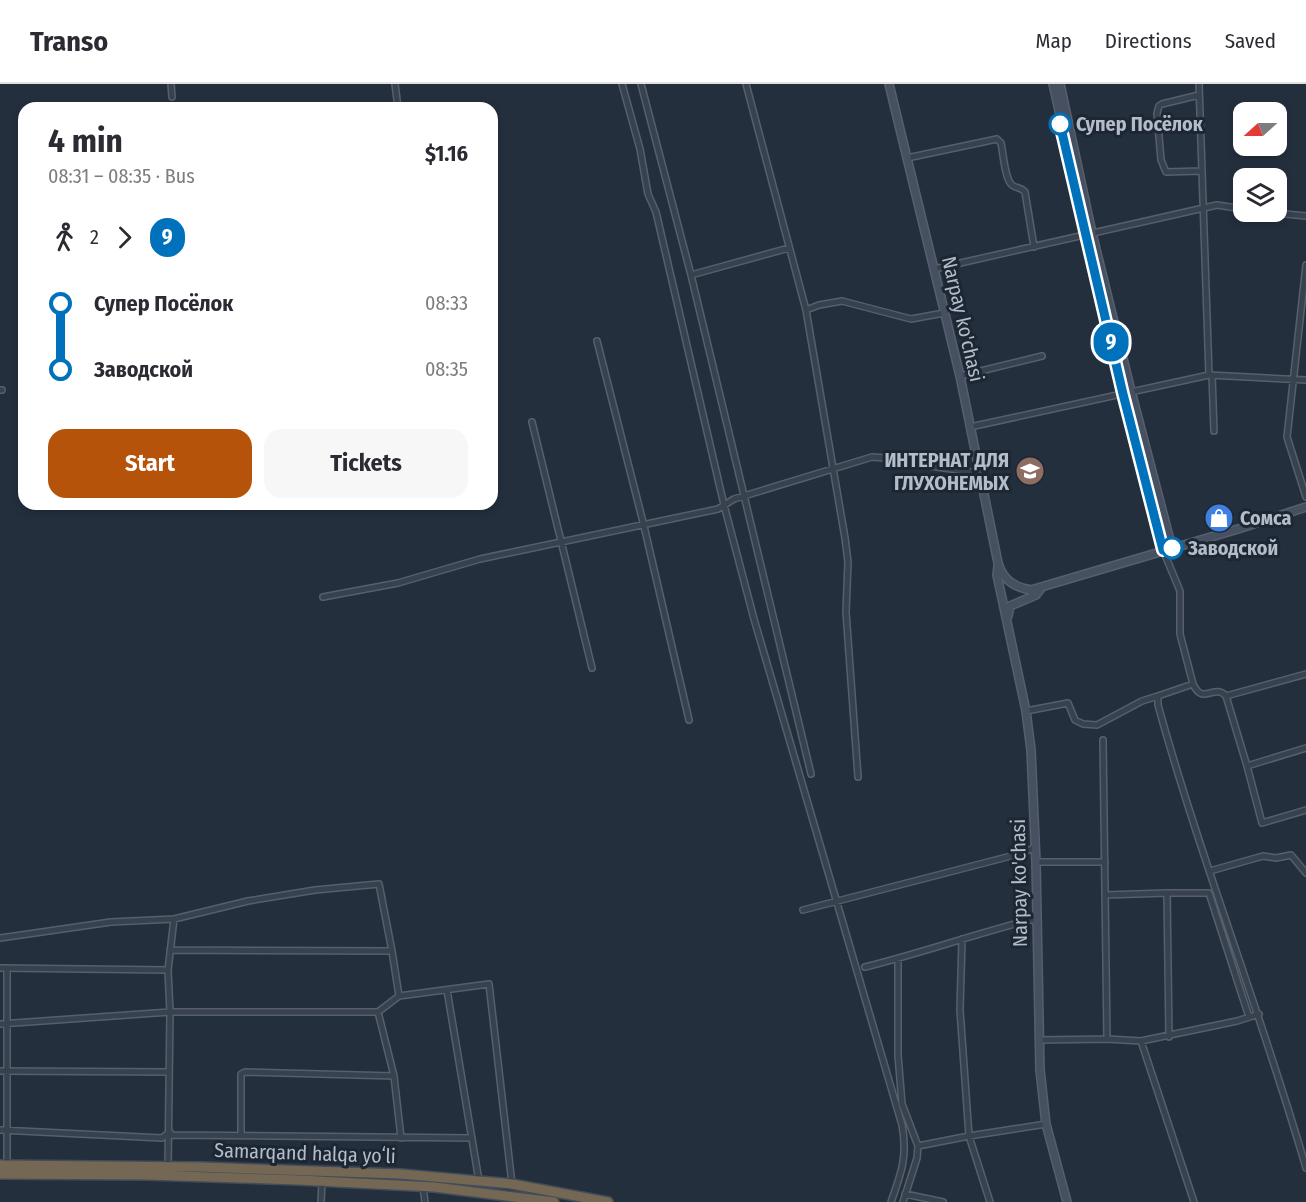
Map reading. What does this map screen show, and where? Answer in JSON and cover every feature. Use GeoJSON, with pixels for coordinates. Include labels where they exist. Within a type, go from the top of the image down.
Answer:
{"type":"FeatureCollection","features":[{"type":"Feature","properties":{"kind":"highway","name":"Samarqand halqa yoʻli"},"geometry":{"type":"LineString","coordinates":[[4,1165],[310,1170],[436,1177],[512,1184],[608,1202]]}},
{"type":"Feature","properties":{"kind":"highway","name":"Samarqand halqa yoʻli"},"geometry":{"type":"LineString","coordinates":[[0,1174],[147,1175],[322,1181],[434,1187],[486,1197],[554,1202]]}},
{"type":"Feature","properties":{"kind":"highway"},"geometry":{"type":"LineString","coordinates":[[434,1187],[436,1177]]}},
{"type":"Feature","properties":{"kind":"street"},"geometry":{"type":"LineString","coordinates":[[171,84],[172,97]]}},
{"type":"Feature","properties":{"kind":"street"},"geometry":{"type":"LineString","coordinates":[[395,84],[397,102]]}},
{"type":"Feature","properties":{"kind":"street"},"geometry":{"type":"LineString","coordinates":[[622,84],[640,149],[648,194],[656,212],[724,505],[777,699],[834,890],[835,902],[902,1125],[905,1143],[902,1173],[891,1202]]}},
{"type":"Feature","properties":{"kind":"street"},"geometry":{"type":"LineString","coordinates":[[641,84],[691,275],[811,774]]}},
{"type":"Feature","properties":{"kind":"street"},"geometry":{"type":"LineString","coordinates":[[746,84],[806,310],[833,469],[848,562],[846,612],[858,777]]}},
{"type":"Feature","properties":{"kind":"street","name":"Narpay ko'chasi"},"geometry":{"type":"LineString","coordinates":[[890,84],[960,376],[998,563],[1005,579],[1014,585],[1031,590],[1042,587]]}},
{"type":"Feature","properties":{"kind":"street"},"geometry":{"type":"LineString","coordinates":[[1053,84],[1163,550],[1180,591],[1179,634],[1193,684],[1200,694],[1218,691],[1226,696],[1262,824],[1306,810]]}},
{"type":"Feature","properties":{"kind":"street"},"geometry":{"type":"LineString","coordinates":[[1060,84],[1089,234]]}},
{"type":"Feature","properties":{"kind":"street"},"geometry":{"type":"LineString","coordinates":[[1199,84],[1214,431]]}},
{"type":"Feature","properties":{"kind":"street"},"geometry":{"type":"LineString","coordinates":[[1199,95],[1162,104],[1157,113],[1161,160],[1166,172],[1202,171]]}},
{"type":"Feature","properties":{"kind":"street"},"geometry":{"type":"LineString","coordinates":[[907,158],[997,139],[1001,143],[1008,180],[1024,192],[1035,247]]}},
{"type":"Feature","properties":{"kind":"street"},"geometry":{"type":"LineString","coordinates":[[934,269],[1203,208],[1217,206],[1233,208]]}},
{"type":"Feature","properties":{"kind":"street"},"geometry":{"type":"LineString","coordinates":[[1287,214],[1306,216]]}},
{"type":"Feature","properties":{"kind":"street"},"geometry":{"type":"LineString","coordinates":[[691,275],[789,248]]}},
{"type":"Feature","properties":{"kind":"street"},"geometry":{"type":"LineString","coordinates":[[1306,265],[1287,437],[1306,497]]}},
{"type":"Feature","properties":{"kind":"street"},"geometry":{"type":"LineString","coordinates":[[806,310],[842,301],[911,319],[944,313]]}},
{"type":"Feature","properties":{"kind":"street"},"geometry":{"type":"LineString","coordinates":[[597,341],[644,526],[689,720]]}},
{"type":"Feature","properties":{"kind":"street"},"geometry":{"type":"LineString","coordinates":[[960,376],[1042,356]]}},
{"type":"Feature","properties":{"kind":"street"},"geometry":{"type":"LineString","coordinates":[[970,427],[1210,375],[1306,380]]}},
{"type":"Feature","properties":{"kind":"street"},"geometry":{"type":"LineString","coordinates":[[1127,393],[1172,548]]}},
{"type":"Feature","properties":{"kind":"street"},"geometry":{"type":"LineString","coordinates":[[532,422],[592,668]]}},
{"type":"Feature","properties":{"kind":"street"},"geometry":{"type":"LineString","coordinates":[[323,597],[398,583],[480,559],[718,509],[745,495],[872,457],[885,457],[979,474]]}},
{"type":"Feature","properties":{"kind":"street"},"geometry":{"type":"LineString","coordinates":[[1007,624],[1010,606],[1036,595],[1042,587],[1306,507]]}},
{"type":"Feature","properties":{"kind":"street","name":"Narpay ko'chasi"},"geometry":{"type":"LineString","coordinates":[[998,563],[997,575],[1026,711],[1034,772],[1042,1090],[1046,1125],[1067,1202]]}},
{"type":"Feature","properties":{"kind":"street"},"geometry":{"type":"LineString","coordinates":[[1226,696],[1306,674]]}},
{"type":"Feature","properties":{"kind":"street"},"geometry":{"type":"LineString","coordinates":[[1026,711],[1068,703],[1076,720],[1083,724],[1097,725],[1142,701],[1193,684]]}},
{"type":"Feature","properties":{"kind":"street"},"geometry":{"type":"LineString","coordinates":[[1158,696],[1158,705],[1175,767],[1259,1014],[1306,1168]]}},
{"type":"Feature","properties":{"kind":"street"},"geometry":{"type":"LineString","coordinates":[[1103,740],[1107,1039]]}},
{"type":"Feature","properties":{"kind":"street"},"geometry":{"type":"LineString","coordinates":[[1247,766],[1306,748]]}},
{"type":"Feature","properties":{"kind":"street"},"geometry":{"type":"LineString","coordinates":[[803,910],[845,901],[1011,856],[1032,849],[1035,843]]}},
{"type":"Feature","properties":{"kind":"street"},"geometry":{"type":"LineString","coordinates":[[1210,871],[1263,856],[1276,858],[1291,855],[1306,873]]}},
{"type":"Feature","properties":{"kind":"street"},"geometry":{"type":"LineString","coordinates":[[1036,861],[1106,862]]}},
{"type":"Feature","properties":{"kind":"street"},"geometry":{"type":"LineString","coordinates":[[0,938],[111,922],[174,920],[248,901],[315,890],[379,884],[399,996]]}},
{"type":"Feature","properties":{"kind":"street"},"geometry":{"type":"LineString","coordinates":[[1167,893],[1169,1037]]}},
{"type":"Feature","properties":{"kind":"street"},"geometry":{"type":"LineString","coordinates":[[1105,895],[1209,893],[1248,1017]]}},
{"type":"Feature","properties":{"kind":"street"},"geometry":{"type":"LineString","coordinates":[[168,1167],[170,1012],[168,970],[174,920]]}},
{"type":"Feature","properties":{"kind":"street"},"geometry":{"type":"LineString","coordinates":[[865,967],[1030,920],[1037,920]]}},
{"type":"Feature","properties":{"kind":"street"},"geometry":{"type":"LineString","coordinates":[[962,939],[960,1010],[969,1136],[990,1202]]}},
{"type":"Feature","properties":{"kind":"street"},"geometry":{"type":"LineString","coordinates":[[170,950],[392,951]]}},
{"type":"Feature","properties":{"kind":"street"},"geometry":{"type":"LineString","coordinates":[[897,959],[898,1055],[902,1104],[918,1146],[917,1158],[903,1202]]}},
{"type":"Feature","properties":{"kind":"street"},"geometry":{"type":"LineString","coordinates":[[4,1165],[7,1130],[3,1071],[8,1024],[3,968],[168,970]]}},
{"type":"Feature","properties":{"kind":"street"},"geometry":{"type":"LineString","coordinates":[[0,1024],[170,1012],[378,1012],[399,996],[489,984],[512,1184]]}},
{"type":"Feature","properties":{"kind":"street"},"geometry":{"type":"LineString","coordinates":[[447,990],[479,1181]]}},
{"type":"Feature","properties":{"kind":"street"},"geometry":{"type":"LineString","coordinates":[[378,1012],[394,1076],[401,1138]]}},
{"type":"Feature","properties":{"kind":"street"},"geometry":{"type":"LineString","coordinates":[[1040,1040],[1141,1041],[1169,1037],[1259,1014]]}},
{"type":"Feature","properties":{"kind":"street"},"geometry":{"type":"LineString","coordinates":[[1141,1041],[1194,1202]]}},
{"type":"Feature","properties":{"kind":"street"},"geometry":{"type":"LineString","coordinates":[[3,1071],[169,1072]]}},
{"type":"Feature","properties":{"kind":"street"},"geometry":{"type":"LineString","coordinates":[[241,1136],[241,1074],[244,1072],[394,1076]]}},
{"type":"Feature","properties":{"kind":"street"},"geometry":{"type":"LineString","coordinates":[[918,1146],[1046,1125]]}},
{"type":"Feature","properties":{"kind":"street"},"geometry":{"type":"LineString","coordinates":[[0,1130],[162,1138],[170,1133],[241,1136],[472,1138]]}},
{"type":"Feature","properties":{"kind":"street"},"geometry":{"type":"LineString","coordinates":[[321,1202],[322,1181]]}},
{"type":"Feature","properties":{"kind":"street"},"geometry":{"type":"LineString","coordinates":[[423,1187],[425,1202]]}},
{"type":"Feature","properties":{"kind":"street"},"geometry":{"type":"LineString","coordinates":[[905,1194],[942,1202]]}},
{"type":"Feature","properties":{"kind":"bus line","name":"9"},"geometry":{"type":"LineString","coordinates":[[1060,124],[1123,394],[1163,550],[1172,548]]}},
{"type":"Feature","properties":{"kind":"place","name":"Супер Посёлок"},"geometry":{"type":"Point","coordinates":[1060,124]}},
{"type":"Feature","properties":{"kind":"place","name":"ИНТЕРНАТ ДЛЯ ГЛУХОНЕМЫХ"},"geometry":{"type":"Point","coordinates":[1030,471]}},
{"type":"Feature","properties":{"kind":"place","name":"Сомса"},"geometry":{"type":"Point","coordinates":[1219,518]}},
{"type":"Feature","properties":{"kind":"place","name":"Заводской"},"geometry":{"type":"Point","coordinates":[1172,548]}}]}
